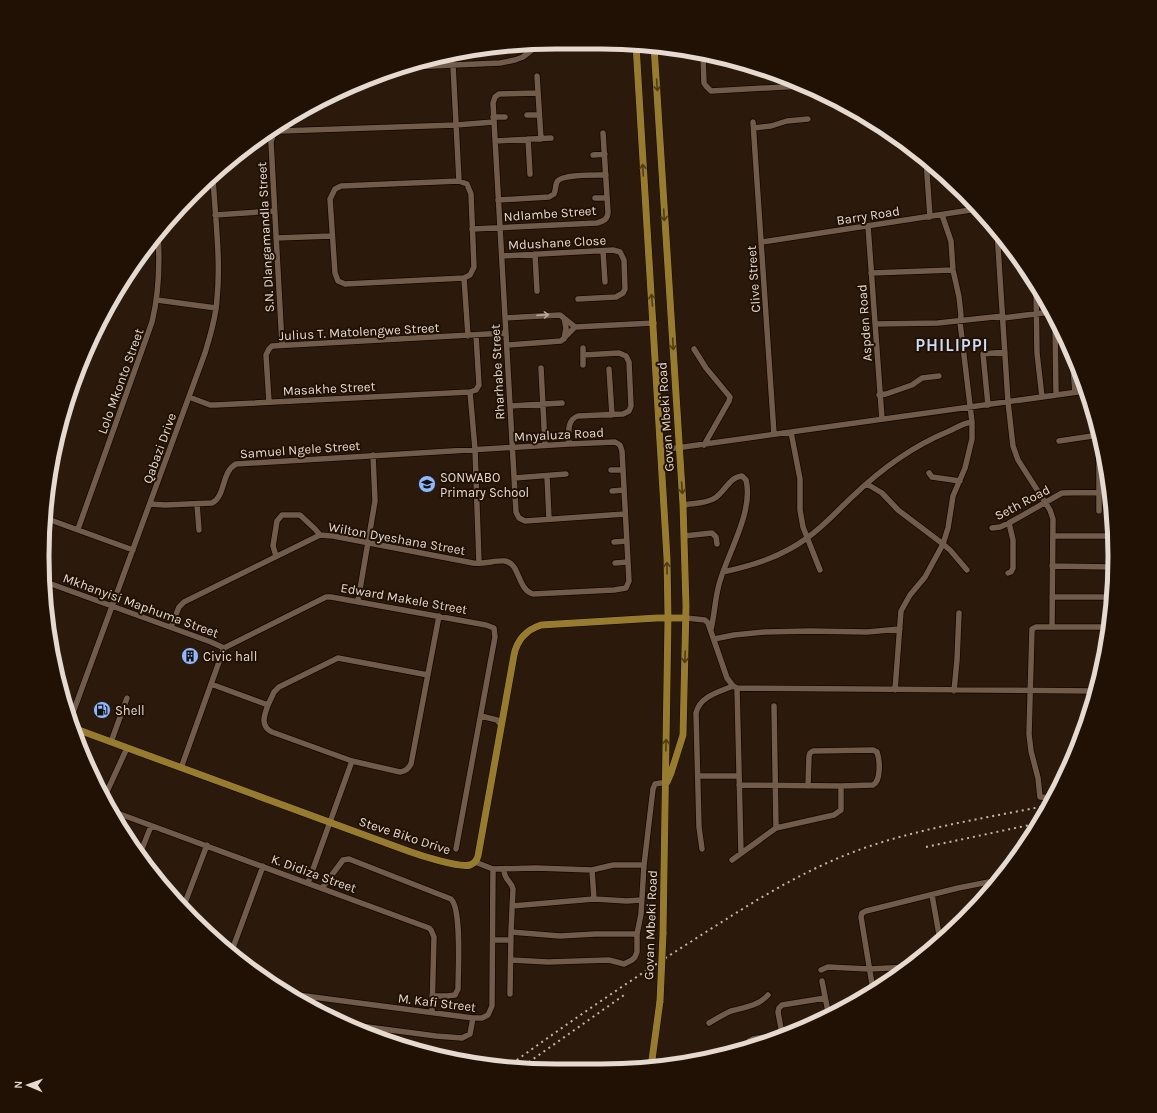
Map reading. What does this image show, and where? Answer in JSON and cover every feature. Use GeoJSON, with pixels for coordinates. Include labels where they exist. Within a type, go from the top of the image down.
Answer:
{"type":"FeatureCollection","features":[{"type":"Feature","properties":{"kind":"main road","name":"Govan Mbeki Road"},"geometry":{"type":"LineString","coordinates":[[636,50],[662,450],[668,618],[663,783],[663,934],[660,1001],[653,1061]]}},
{"type":"Feature","properties":{"kind":"main road","name":"Govan Mbeki Road"},"geometry":{"type":"LineString","coordinates":[[654,52],[683,505],[686,618],[683,735],[671,773],[663,783]]}},
{"type":"Feature","properties":{"kind":"main road"},"geometry":{"type":"LineString","coordinates":[[475,862],[480,848],[500,720],[515,648],[525,634],[542,625],[686,618]]}},
{"type":"Feature","properties":{"kind":"main road","name":"Steve Biko Drive"},"geometry":{"type":"LineString","coordinates":[[80,731],[432,859],[467,865],[475,862]]}},
{"type":"Feature","properties":{"kind":"street"},"geometry":{"type":"LineString","coordinates":[[424,66],[500,63],[516,60],[528,54],[531,50]]}},
{"type":"Feature","properties":{"kind":"street"},"geometry":{"type":"LineString","coordinates":[[703,60],[704,83],[711,91],[791,87]]}},
{"type":"Feature","properties":{"kind":"street"},"geometry":{"type":"LineString","coordinates":[[453,65],[459,181]]}},
{"type":"Feature","properties":{"kind":"street"},"geometry":{"type":"LineString","coordinates":[[537,76],[541,138]]}},
{"type":"Feature","properties":{"kind":"street","name":"Rharhabe Street"},"geometry":{"type":"LineString","coordinates":[[538,93],[499,94],[493,100],[516,512],[519,518],[526,521],[625,514]]}},
{"type":"Feature","properties":{"kind":"street"},"geometry":{"type":"LineString","coordinates":[[527,116],[539,115]]}},
{"type":"Feature","properties":{"kind":"street"},"geometry":{"type":"LineString","coordinates":[[493,120],[505,117]]}},
{"type":"Feature","properties":{"kind":"street","name":"Clive Street"},"geometry":{"type":"LineString","coordinates":[[774,434],[754,125],[771,126],[787,121],[808,119]]}},
{"type":"Feature","properties":{"kind":"street","name":"S.N. Dlangamandla Street"},"geometry":{"type":"LineString","coordinates":[[281,131],[456,125],[493,120]]}},
{"type":"Feature","properties":{"kind":"street","name":"Ndlambe Street"},"geometry":{"type":"LineString","coordinates":[[472,229],[602,222],[608,216],[603,133]]}},
{"type":"Feature","properties":{"kind":"street","name":"S.N. Dlangamandla Street"},"geometry":{"type":"LineString","coordinates":[[272,137],[271,142],[274,211],[282,345]]}},
{"type":"Feature","properties":{"kind":"street"},"geometry":{"type":"LineString","coordinates":[[495,141],[551,138]]}},
{"type":"Feature","properties":{"kind":"street"},"geometry":{"type":"LineString","coordinates":[[528,139],[530,174]]}},
{"type":"Feature","properties":{"kind":"street"},"geometry":{"type":"LineString","coordinates":[[593,155],[605,154]]}},
{"type":"Feature","properties":{"kind":"street"},"geometry":{"type":"LineString","coordinates":[[927,168],[930,216]]}},
{"type":"Feature","properties":{"kind":"street"},"geometry":{"type":"LineString","coordinates":[[498,200],[549,197],[554,194],[557,182],[560,179],[606,175]]}},
{"type":"Feature","properties":{"kind":"street"},"geometry":{"type":"LineString","coordinates":[[459,181],[467,184],[469,188],[474,267],[470,275],[464,278],[341,283],[336,278],[330,199],[335,189],[341,186],[459,181]]}},
{"type":"Feature","properties":{"kind":"street","name":"Qabazi Drive"},"geometry":{"type":"LineString","coordinates":[[73,712],[205,353],[216,308],[218,269],[213,183]]}},
{"type":"Feature","properties":{"kind":"street","name":"Ndlambe Street"},"geometry":{"type":"LineString","coordinates":[[595,198],[607,198]]}},
{"type":"Feature","properties":{"kind":"street"},"geometry":{"type":"LineString","coordinates":[[215,215],[274,211]]}},
{"type":"Feature","properties":{"kind":"street","name":"Barry Road"},"geometry":{"type":"LineString","coordinates":[[762,242],[971,211]]}},
{"type":"Feature","properties":{"kind":"street"},"geometry":{"type":"LineString","coordinates":[[895,690],[901,610],[905,602],[921,582],[943,544],[948,528],[954,496],[971,443],[972,422],[960,319],[959,297],[953,270],[951,241],[942,215]]}},
{"type":"Feature","properties":{"kind":"street","name":"Aspden Road"},"geometry":{"type":"LineString","coordinates":[[868,226],[882,419]]}},
{"type":"Feature","properties":{"kind":"street"},"geometry":{"type":"LineString","coordinates":[[276,238],[332,236]]}},
{"type":"Feature","properties":{"kind":"street"},"geometry":{"type":"LineString","coordinates":[[998,241],[1008,402],[1015,453],[1052,514],[1052,627]]}},
{"type":"Feature","properties":{"kind":"street","name":"Lolo Mkonto Street"},"geometry":{"type":"LineString","coordinates":[[78,529],[149,333],[157,300],[159,270],[158,243]]}},
{"type":"Feature","properties":{"kind":"street"},"geometry":{"type":"LineString","coordinates":[[603,251],[605,282]]}},
{"type":"Feature","properties":{"kind":"street","name":"Mdushane Close"},"geometry":{"type":"LineString","coordinates":[[502,256],[603,251],[617,251],[622,255],[625,289],[623,294],[616,297],[578,299]]}},
{"type":"Feature","properties":{"kind":"street"},"geometry":{"type":"LineString","coordinates":[[535,254],[537,291]]}},
{"type":"Feature","properties":{"kind":"street"},"geometry":{"type":"LineString","coordinates":[[871,273],[953,270]]}},
{"type":"Feature","properties":{"kind":"street"},"geometry":{"type":"LineString","coordinates":[[464,278],[468,336]]}},
{"type":"Feature","properties":{"kind":"street"},"geometry":{"type":"LineString","coordinates":[[1036,297],[1038,362],[1042,397]]}},
{"type":"Feature","properties":{"kind":"street"},"geometry":{"type":"LineString","coordinates":[[157,300],[216,308]]}},
{"type":"Feature","properties":{"kind":"street"},"geometry":{"type":"LineString","coordinates":[[875,324],[938,322],[1045,312]]}},
{"type":"Feature","properties":{"kind":"street"},"geometry":{"type":"LineString","coordinates":[[505,318],[558,314],[563,316],[575,327]]}},
{"type":"Feature","properties":{"kind":"street"},"geometry":{"type":"LineString","coordinates":[[563,316],[566,322],[564,339]]}},
{"type":"Feature","properties":{"kind":"street"},"geometry":{"type":"LineString","coordinates":[[507,345],[561,341],[575,327],[654,323]]}},
{"type":"Feature","properties":{"kind":"street"},"geometry":{"type":"LineString","coordinates":[[1055,330],[1056,395]]}},
{"type":"Feature","properties":{"kind":"street","name":"Julius T. Matolengwe Street"},"geometry":{"type":"LineString","coordinates":[[269,402],[267,351],[270,347],[282,345],[468,336],[506,332]]}},
{"type":"Feature","properties":{"kind":"street"},"geometry":{"type":"LineString","coordinates":[[470,392],[476,390],[479,385],[476,335]]}},
{"type":"Feature","properties":{"kind":"street"},"geometry":{"type":"LineString","coordinates":[[583,348],[583,365]]}},
{"type":"Feature","properties":{"kind":"street"},"geometry":{"type":"LineString","coordinates":[[694,349],[708,372],[730,397],[704,445]]}},
{"type":"Feature","properties":{"kind":"street"},"geometry":{"type":"LineString","coordinates":[[988,405],[983,354],[1005,352]]}},
{"type":"Feature","properties":{"kind":"street"},"geometry":{"type":"LineString","coordinates":[[570,444],[570,424],[574,418],[578,416],[626,413],[631,409],[628,359],[624,354],[583,355]]}},
{"type":"Feature","properties":{"kind":"street"},"geometry":{"type":"LineString","coordinates":[[541,368],[545,445]]}},
{"type":"Feature","properties":{"kind":"street"},"geometry":{"type":"LineString","coordinates":[[609,369],[612,415]]}},
{"type":"Feature","properties":{"kind":"street"},"geometry":{"type":"LineString","coordinates":[[1074,374],[1075,392]]}},
{"type":"Feature","properties":{"kind":"street"},"geometry":{"type":"LineString","coordinates":[[880,395],[912,385],[922,378],[938,376]]}},
{"type":"Feature","properties":{"kind":"street"},"geometry":{"type":"LineString","coordinates":[[662,450],[1080,391]]}},
{"type":"Feature","properties":{"kind":"street","name":"Masakhe Street"},"geometry":{"type":"LineString","coordinates":[[189,397],[215,405],[470,392]]}},
{"type":"Feature","properties":{"kind":"street","name":"Wilton Dyeshana Street"},"geometry":{"type":"LineString","coordinates":[[171,628],[177,610],[181,604],[320,535],[479,563],[470,392]]}},
{"type":"Feature","properties":{"kind":"street"},"geometry":{"type":"LineString","coordinates":[[510,406],[562,403]]}},
{"type":"Feature","properties":{"kind":"street"},"geometry":{"type":"LineString","coordinates":[[723,572],[746,567],[783,554],[807,539],[891,463],[922,443],[961,425],[972,422]]}},
{"type":"Feature","properties":{"kind":"street"},"geometry":{"type":"LineString","coordinates":[[791,432],[800,479],[801,520],[820,570]]}},
{"type":"Feature","properties":{"kind":"street"},"geometry":{"type":"LineString","coordinates":[[1059,441],[1093,436]]}},
{"type":"Feature","properties":{"kind":"street","name":"Mnyaluza Road"},"geometry":{"type":"LineString","coordinates":[[474,449],[570,444],[616,443],[620,445],[622,452],[629,581],[626,588],[538,594],[525,590],[513,565],[510,563],[503,561],[479,563]]}},
{"type":"Feature","properties":{"kind":"street","name":"Samuel Ngele Street"},"geometry":{"type":"LineString","coordinates":[[150,504],[197,504],[215,501],[220,494],[227,473],[230,468],[236,464],[474,449]]}},
{"type":"Feature","properties":{"kind":"street"},"geometry":{"type":"LineString","coordinates":[[358,601],[375,501],[373,455]]}},
{"type":"Feature","properties":{"kind":"street"},"geometry":{"type":"LineString","coordinates":[[1099,462],[1099,511]]}},
{"type":"Feature","properties":{"kind":"street"},"geometry":{"type":"LineString","coordinates":[[610,470],[623,470]]}},
{"type":"Feature","properties":{"kind":"street"},"geometry":{"type":"LineString","coordinates":[[929,473],[932,477],[960,480]]}},
{"type":"Feature","properties":{"kind":"street"},"geometry":{"type":"LineString","coordinates":[[514,478],[566,474]]}},
{"type":"Feature","properties":{"kind":"street"},"geometry":{"type":"LineString","coordinates":[[547,476],[549,519]]}},
{"type":"Feature","properties":{"kind":"street"},"geometry":{"type":"LineString","coordinates":[[683,505],[700,503],[713,499],[732,480],[740,476],[744,477],[747,483],[746,507],[719,582],[711,629]]}},
{"type":"Feature","properties":{"kind":"street"},"geometry":{"type":"LineString","coordinates":[[867,484],[882,493],[898,510],[950,550],[967,570]]}},
{"type":"Feature","properties":{"kind":"street"},"geometry":{"type":"LineString","coordinates":[[612,491],[624,490]]}},
{"type":"Feature","properties":{"kind":"street","name":"Seth Road"},"geometry":{"type":"LineString","coordinates":[[992,528],[1000,527],[1009,523],[1054,497],[1065,493],[1104,492]]}},
{"type":"Feature","properties":{"kind":"street"},"geometry":{"type":"LineString","coordinates":[[197,504],[199,530]]}},
{"type":"Feature","properties":{"kind":"street"},"geometry":{"type":"LineString","coordinates":[[276,556],[273,546],[277,521],[282,515],[300,515],[316,529],[320,535]]}},
{"type":"Feature","properties":{"kind":"street"},"geometry":{"type":"LineString","coordinates":[[50,519],[133,550]]}},
{"type":"Feature","properties":{"kind":"street"},"geometry":{"type":"LineString","coordinates":[[1008,573],[1011,572],[1013,568],[1013,540],[1009,523]]}},
{"type":"Feature","properties":{"kind":"street"},"geometry":{"type":"LineString","coordinates":[[684,536],[712,533],[716,537],[717,544]]}},
{"type":"Feature","properties":{"kind":"street"},"geometry":{"type":"LineString","coordinates":[[1053,536],[1107,536]]}},
{"type":"Feature","properties":{"kind":"street"},"geometry":{"type":"LineString","coordinates":[[614,542],[627,542]]}},
{"type":"Feature","properties":{"kind":"street"},"geometry":{"type":"LineString","coordinates":[[615,563],[628,562]]}},
{"type":"Feature","properties":{"kind":"street"},"geometry":{"type":"LineString","coordinates":[[1052,566],[1108,567]]}},
{"type":"Feature","properties":{"kind":"street","name":"Mkhanyisi Maphuma Street"},"geometry":{"type":"LineString","coordinates":[[50,583],[224,648],[181,768]]}},
{"type":"Feature","properties":{"kind":"street","name":"Edward Makele Street"},"geometry":{"type":"LineString","coordinates":[[224,648],[326,597],[358,601],[486,625],[493,627],[495,630],[495,637],[481,716]]}},
{"type":"Feature","properties":{"kind":"street"},"geometry":{"type":"LineString","coordinates":[[1052,597],[1106,597]]}},
{"type":"Feature","properties":{"kind":"street"},"geometry":{"type":"LineString","coordinates":[[954,691],[958,653],[959,613]]}},
{"type":"Feature","properties":{"kind":"street"},"geometry":{"type":"LineString","coordinates":[[428,675],[338,658],[279,687],[274,692],[268,705],[263,722],[268,730],[352,761],[400,772],[407,770],[411,764],[428,675],[439,616]]}},
{"type":"Feature","properties":{"kind":"street"},"geometry":{"type":"LineString","coordinates":[[686,618],[705,620],[711,629],[727,678],[735,687],[741,853]]}},
{"type":"Feature","properties":{"kind":"street"},"geometry":{"type":"LineString","coordinates":[[1047,798],[1040,797],[1038,778],[1029,742],[1032,629],[1036,627],[1103,627]]}},
{"type":"Feature","properties":{"kind":"street"},"geometry":{"type":"LineString","coordinates":[[714,639],[738,634],[764,632],[867,632],[900,629]]}},
{"type":"Feature","properties":{"kind":"street"},"geometry":{"type":"LineString","coordinates":[[211,684],[268,705]]}},
{"type":"Feature","properties":{"kind":"street"},"geometry":{"type":"LineString","coordinates":[[702,849],[699,827],[696,716],[697,709],[706,698],[735,687],[1090,692]]}},
{"type":"Feature","properties":{"kind":"street"},"geometry":{"type":"LineString","coordinates":[[111,742],[127,698]]}},
{"type":"Feature","properties":{"kind":"street"},"geometry":{"type":"LineString","coordinates":[[774,706],[776,828]]}},
{"type":"Feature","properties":{"kind":"street"},"geometry":{"type":"LineString","coordinates":[[456,849],[481,716],[500,720]]}},
{"type":"Feature","properties":{"kind":"street"},"geometry":{"type":"LineString","coordinates":[[107,792],[126,748]]}},
{"type":"Feature","properties":{"kind":"street"},"geometry":{"type":"LineString","coordinates":[[739,785],[775,786],[808,786],[841,786],[873,785],[876,784],[878,779],[877,752],[873,750],[813,750],[809,756],[808,786]]}},
{"type":"Feature","properties":{"kind":"street"},"geometry":{"type":"LineString","coordinates":[[308,883],[352,761]]}},
{"type":"Feature","properties":{"kind":"street"},"geometry":{"type":"LineString","coordinates":[[698,776],[739,776]]}},
{"type":"Feature","properties":{"kind":"street"},"geometry":{"type":"LineString","coordinates":[[511,960],[548,962],[609,960],[624,964],[632,960],[637,952],[637,934],[653,789],[655,784],[663,783]]}},
{"type":"Feature","properties":{"kind":"street"},"geometry":{"type":"LineString","coordinates":[[732,860],[776,828],[837,814],[841,810],[841,786]]}},
{"type":"Feature","properties":{"kind":"street","name":"K. Didiza Street"},"geometry":{"type":"LineString","coordinates":[[120,814],[207,845],[429,928],[432,930],[434,937],[432,1012]]}},
{"type":"Feature","properties":{"kind":"street"},"geometry":{"type":"LineString","coordinates":[[142,848],[150,826]]}},
{"type":"Feature","properties":{"kind":"street"},"geometry":{"type":"LineString","coordinates":[[185,902],[207,845]]}},
{"type":"Feature","properties":{"kind":"street"},"geometry":{"type":"LineString","coordinates":[[322,888],[343,860],[349,858],[451,899],[454,902],[457,916],[458,989],[455,995],[432,996]]}},
{"type":"Feature","properties":{"kind":"street"},"geometry":{"type":"LineString","coordinates":[[475,862],[493,869],[536,868],[592,870],[613,866],[644,865]]}},
{"type":"Feature","properties":{"kind":"street"},"geometry":{"type":"LineString","coordinates":[[232,946],[263,866]]}},
{"type":"Feature","properties":{"kind":"street","name":"M. Kafi Street"},"geometry":{"type":"LineString","coordinates":[[302,996],[473,1018],[486,1017],[492,1006],[493,869]]}},
{"type":"Feature","properties":{"kind":"street"},"geometry":{"type":"LineString","coordinates":[[504,869],[505,877],[512,886],[510,994]]}},
{"type":"Feature","properties":{"kind":"street"},"geometry":{"type":"LineString","coordinates":[[592,870],[594,899]]}},
{"type":"Feature","properties":{"kind":"street"},"geometry":{"type":"LineString","coordinates":[[872,984],[861,917],[862,913],[958,888],[990,882]]}},
{"type":"Feature","properties":{"kind":"street"},"geometry":{"type":"LineString","coordinates":[[932,895],[939,934]]}},
{"type":"Feature","properties":{"kind":"street"},"geometry":{"type":"LineString","coordinates":[[512,906],[594,899],[621,901],[641,900]]}},
{"type":"Feature","properties":{"kind":"street"},"geometry":{"type":"LineString","coordinates":[[511,932],[560,936],[637,934]]}},
{"type":"Feature","properties":{"kind":"street"},"geometry":{"type":"LineString","coordinates":[[492,940],[511,940]]}},
{"type":"Feature","properties":{"kind":"street"},"geometry":{"type":"LineString","coordinates":[[821,970],[828,967],[894,970]]}},
{"type":"Feature","properties":{"kind":"street"},"geometry":{"type":"LineString","coordinates":[[822,981],[828,1011]]}},
{"type":"Feature","properties":{"kind":"street"},"geometry":{"type":"LineString","coordinates":[[709,1023],[730,1012],[748,1008],[762,1002],[768,995]]}},
{"type":"Feature","properties":{"kind":"street"},"geometry":{"type":"LineString","coordinates":[[784,1029],[778,1012],[782,1005],[825,998]]}},
{"type":"Feature","properties":{"kind":"street"},"geometry":{"type":"LineString","coordinates":[[367,1027],[462,1038],[470,1034],[473,1018]]}},
{"type":"Feature","properties":{"kind":"railway"},"geometry":{"type":"LineString","coordinates":[[514,1062],[599,1002],[668,956],[752,903],[792,880],[856,851],[903,836],[952,824],[1042,807]]}},
{"type":"Feature","properties":{"kind":"railway"},"geometry":{"type":"LineString","coordinates":[[926,847],[1030,825]]}},
{"type":"Feature","properties":{"kind":"railway"},"geometry":{"type":"LineString","coordinates":[[527,1063],[627,993]]}},
{"type":"Feature","properties":{"kind":"place","name":"SONWABO Primary School"},"geometry":{"type":"Point","coordinates":[427,484]}},
{"type":"Feature","properties":{"kind":"place","name":"Civic hall"},"geometry":{"type":"Point","coordinates":[190,656]}},
{"type":"Feature","properties":{"kind":"place","name":"Shell"},"geometry":{"type":"Point","coordinates":[102,710]}},
{"type":"Feature","properties":{"kind":"district","name":"PHILIPPI"},"geometry":{"type":"Point","coordinates":[952,345]}}]}
